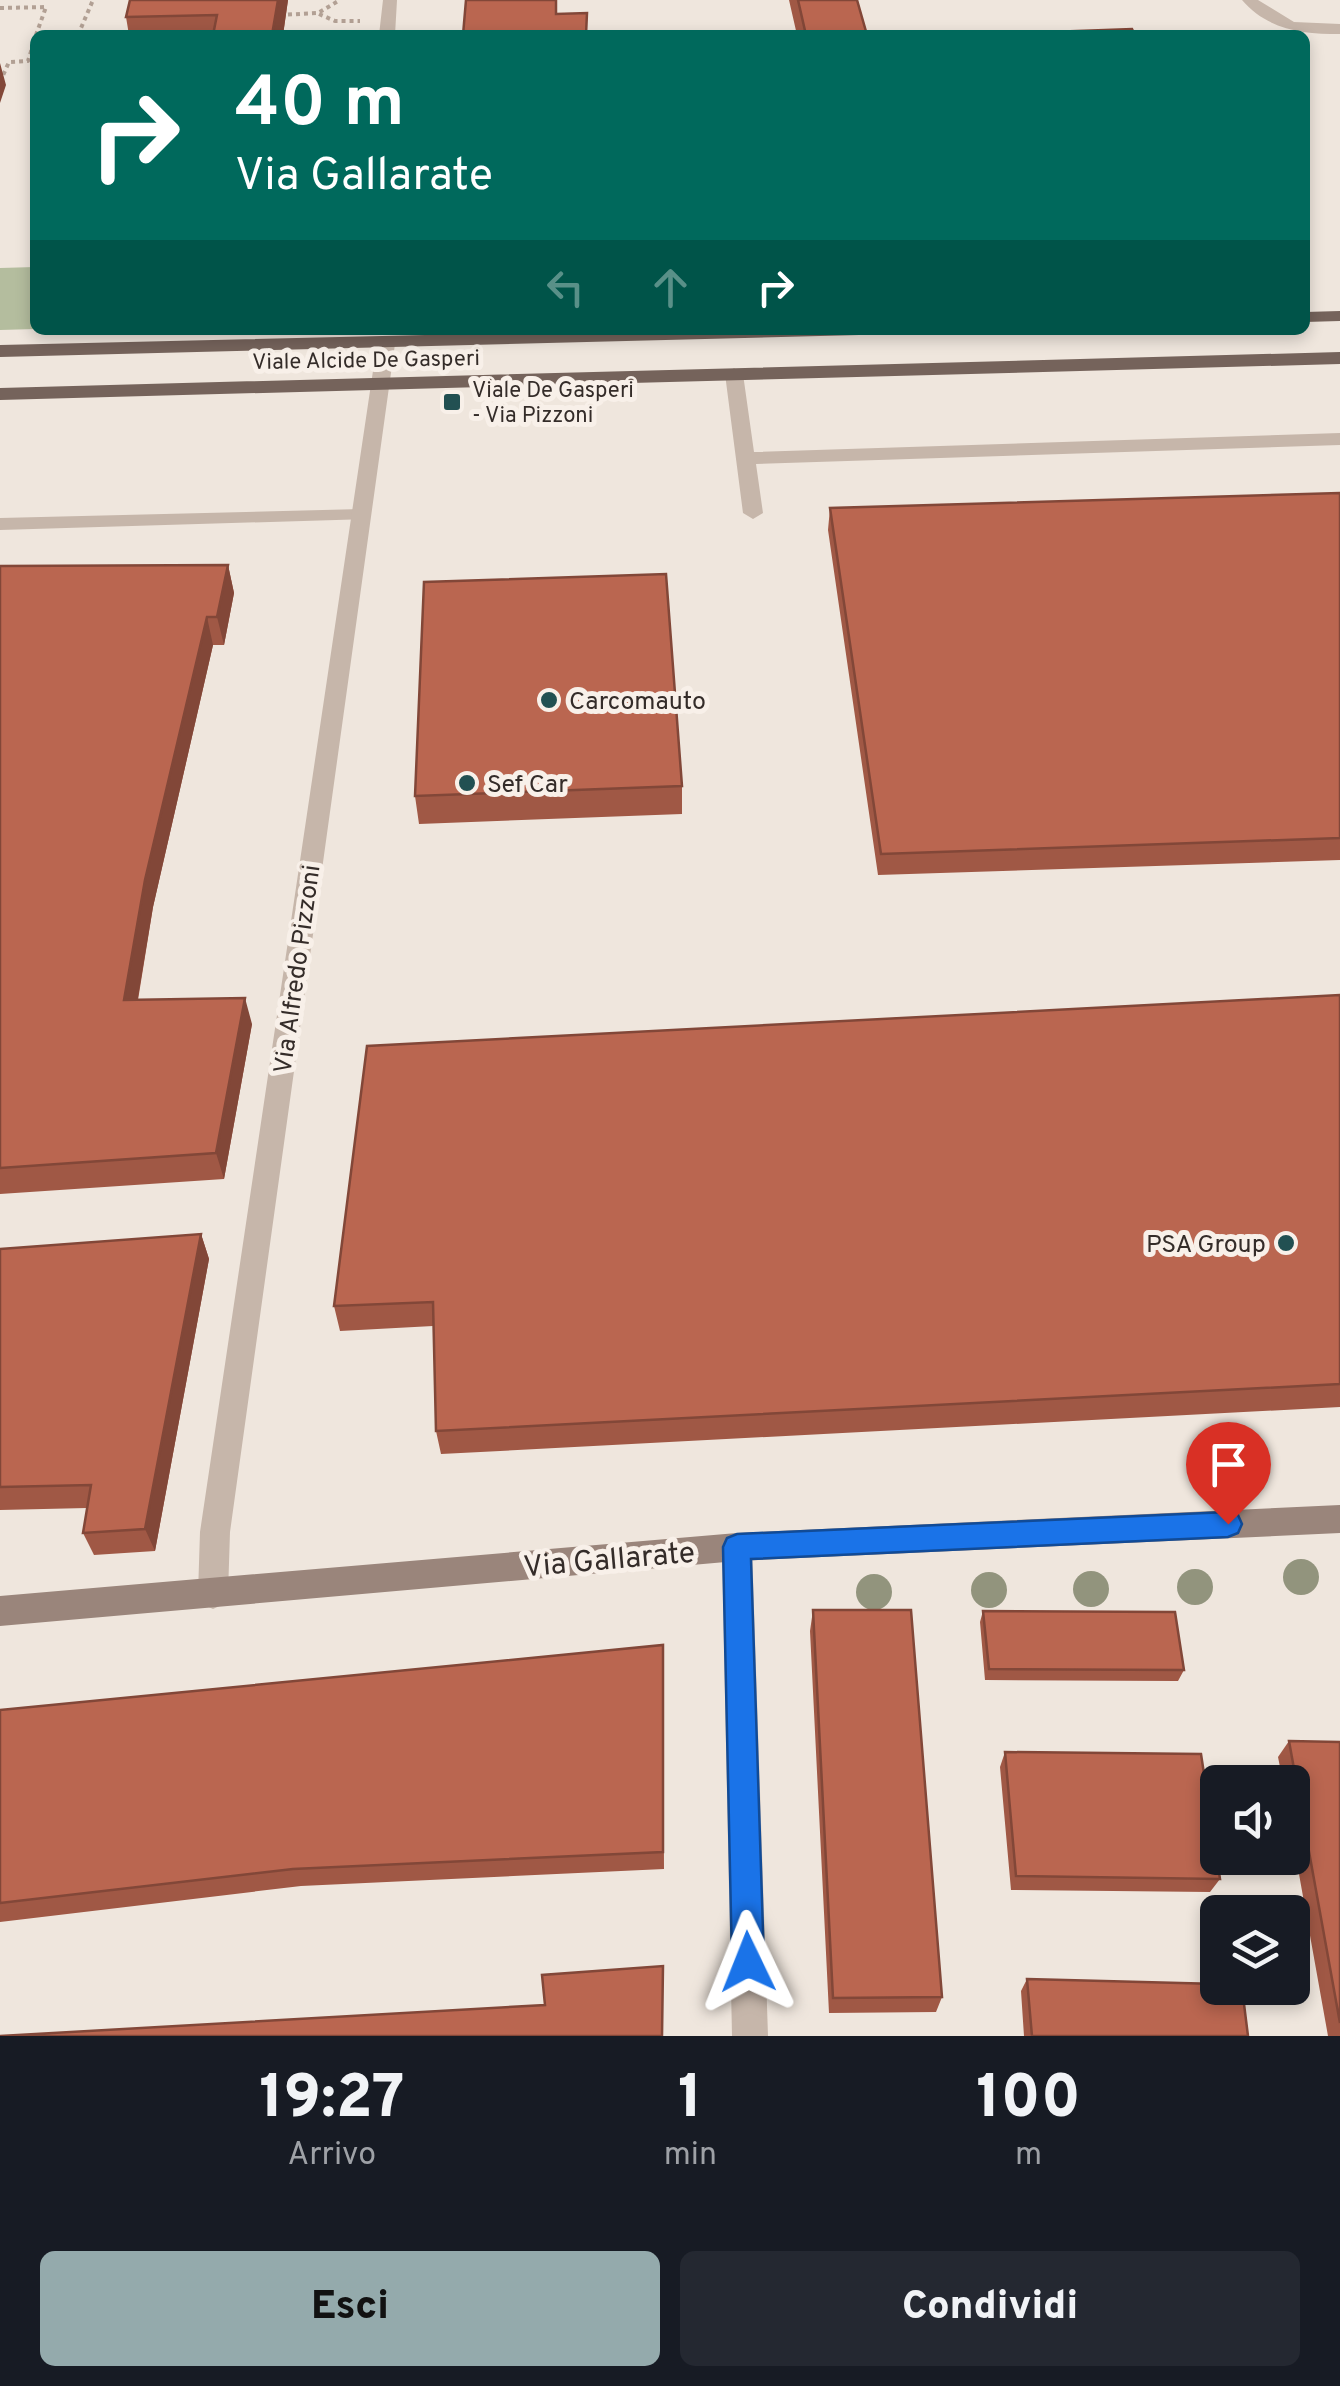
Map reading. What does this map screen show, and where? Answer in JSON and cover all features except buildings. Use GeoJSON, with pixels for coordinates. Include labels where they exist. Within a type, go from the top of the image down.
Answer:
{"type":"FeatureCollection","features":[{"type":"Feature","properties":{"kind":"main road"},"geometry":{"type":"LineString","coordinates":[[1310,316],[1340,316]]}},
{"type":"Feature","properties":{"kind":"main road","name":"Viale Alcide De Gasperi"},"geometry":{"type":"LineString","coordinates":[[0,351],[690,335]]}},
{"type":"Feature","properties":{"kind":"main road","name":"Viale Alcide De Gasperi"},"geometry":{"type":"LineString","coordinates":[[0,394],[1340,358]]}},
{"type":"Feature","properties":{"kind":"street"},"geometry":{"type":"LineString","coordinates":[[387,30],[390,0]]}},
{"type":"Feature","properties":{"kind":"street"},"geometry":{"type":"LineString","coordinates":[[1249,0],[1278,24],[1340,29]]}},
{"type":"Feature","properties":{"kind":"street","name":"Via Alfredo Pizzoni"},"geometry":{"type":"LineString","coordinates":[[213,1594],[215,1532],[386,344]]}},
{"type":"Feature","properties":{"kind":"street"},"geometry":{"type":"LineString","coordinates":[[734,374],[753,512]]}},
{"type":"Feature","properties":{"kind":"street"},"geometry":{"type":"LineString","coordinates":[[748,458],[1340,439]]}},
{"type":"Feature","properties":{"kind":"street"},"geometry":{"type":"LineString","coordinates":[[0,524],[362,515]]}},
{"type":"Feature","properties":{"kind":"street","name":"Via Gallarate"},"geometry":{"type":"LineString","coordinates":[[0,1611],[737,1547],[1340,1520]]}},
{"type":"Feature","properties":{"kind":"street"},"geometry":{"type":"LineString","coordinates":[[737,1547],[750,2036]]}},
{"type":"Feature","properties":{"kind":"path"},"geometry":{"type":"LineString","coordinates":[[80,30],[93,0]]}},
{"type":"Feature","properties":{"kind":"path"},"geometry":{"type":"LineString","coordinates":[[318,13],[340,0]]}},
{"type":"Feature","properties":{"kind":"path"},"geometry":{"type":"LineString","coordinates":[[0,8],[46,7],[38,30]]}},
{"type":"Feature","properties":{"kind":"path"},"geometry":{"type":"LineString","coordinates":[[267,15],[318,13],[335,21],[370,20]]}},
{"type":"Feature","properties":{"kind":"path"},"geometry":{"type":"LineString","coordinates":[[0,82],[8,62],[28,62],[30,58]]}},
{"type":"Feature","properties":{"kind":"green space"},"geometry":{"type":"Polygon","coordinates":[[[30,267],[30,329],[0,330],[0,268],[30,267]]]}},
{"type":"Feature","properties":{"kind":"place","name":"Viale De Gasperi - Via Pizzoni"},"geometry":{"type":"Point","coordinates":[452,402]}},
{"type":"Feature","properties":{"kind":"place","name":"Carcomauto"},"geometry":{"type":"Point","coordinates":[549,700]}},
{"type":"Feature","properties":{"kind":"place","name":"Sef Car"},"geometry":{"type":"Point","coordinates":[467,783]}},
{"type":"Feature","properties":{"kind":"place","name":"PSA Group"},"geometry":{"type":"Point","coordinates":[1286,1243]}},
{"type":"Feature","properties":{"kind":"route"},"geometry":{"type":"LineString","coordinates":[[748,1962],[737,1547],[1228,1524]]}}]}
